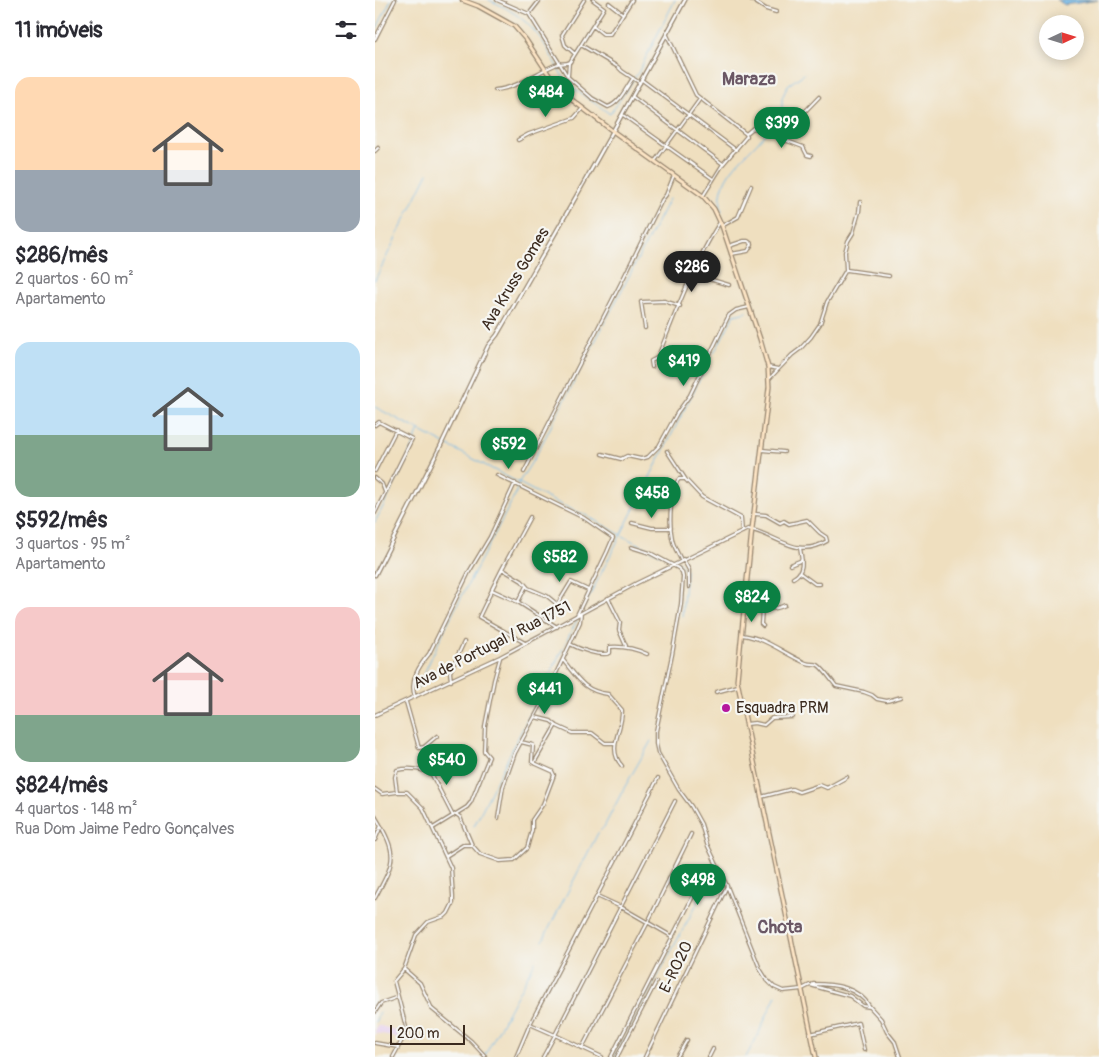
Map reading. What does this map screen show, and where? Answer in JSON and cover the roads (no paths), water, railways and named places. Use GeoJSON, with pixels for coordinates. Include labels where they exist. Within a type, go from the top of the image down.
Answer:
{"type":"FeatureCollection","features":[{"type":"Feature","properties":{"kind":"main road"},"geometry":{"type":"LineString","coordinates":[[462,0],[503,19],[517,29],[559,90],[703,196],[711,204],[729,246],[768,367],[769,379],[752,530],[738,686],[816,1057]]}},
{"type":"Feature","properties":{"kind":"street"},"geometry":{"type":"LineString","coordinates":[[375,39],[395,0]]}},
{"type":"Feature","properties":{"kind":"street"},"geometry":{"type":"LineString","coordinates":[[497,0],[529,14],[549,45],[558,64],[568,77],[592,98],[608,107],[619,100],[634,79]]}},
{"type":"Feature","properties":{"kind":"street"},"geometry":{"type":"LineString","coordinates":[[512,0],[512,6]]}},
{"type":"Feature","properties":{"kind":"street"},"geometry":{"type":"LineString","coordinates":[[529,14],[540,0]]}},
{"type":"Feature","properties":{"kind":"street"},"geometry":{"type":"LineString","coordinates":[[575,54],[565,45],[562,35],[584,0]]}},
{"type":"Feature","properties":{"kind":"street"},"geometry":{"type":"LineString","coordinates":[[568,77],[569,63],[604,8],[593,0]]}},
{"type":"Feature","properties":{"kind":"street"},"geometry":{"type":"LineString","coordinates":[[593,26],[603,34],[609,34],[632,0]]}},
{"type":"Feature","properties":{"kind":"street","name":"Ava Kruss Gomes"},"geometry":{"type":"LineString","coordinates":[[375,575],[441,447],[468,385],[488,346],[497,335],[614,132],[685,0]]}},
{"type":"Feature","properties":{"kind":"street"},"geometry":{"type":"LineString","coordinates":[[752,0],[766,9],[776,12]]}},
{"type":"Feature","properties":{"kind":"street"},"geometry":{"type":"LineString","coordinates":[[609,3],[623,14]]}},
{"type":"Feature","properties":{"kind":"street"},"geometry":{"type":"LineString","coordinates":[[666,35],[700,99],[746,134]]}},
{"type":"Feature","properties":{"kind":"street"},"geometry":{"type":"LineString","coordinates":[[581,46],[641,82],[736,150]]}},
{"type":"Feature","properties":{"kind":"street"},"geometry":{"type":"LineString","coordinates":[[495,90],[521,83],[558,64],[569,63]]}},
{"type":"Feature","properties":{"kind":"street"},"geometry":{"type":"LineString","coordinates":[[633,96],[723,164]]}},
{"type":"Feature","properties":{"kind":"street"},"geometry":{"type":"LineString","coordinates":[[785,140],[790,127],[819,97]]}},
{"type":"Feature","properties":{"kind":"street"},"geometry":{"type":"LineString","coordinates":[[655,162],[700,99]]}},
{"type":"Feature","properties":{"kind":"street"},"geometry":{"type":"LineString","coordinates":[[518,140],[529,134],[576,117],[583,108]]}},
{"type":"Feature","properties":{"kind":"street"},"geometry":{"type":"LineString","coordinates":[[623,115],[713,179]]}},
{"type":"Feature","properties":{"kind":"street"},"geometry":{"type":"LineString","coordinates":[[703,196],[723,164],[747,136],[746,134],[754,127],[803,147],[807,155],[811,156]]}},
{"type":"Feature","properties":{"kind":"street"},"geometry":{"type":"LineString","coordinates":[[375,151],[379,148]]}},
{"type":"Feature","properties":{"kind":"street"},"geometry":{"type":"LineString","coordinates":[[523,472],[624,278],[666,195],[674,175]]}},
{"type":"Feature","properties":{"kind":"street"},"geometry":{"type":"LineString","coordinates":[[652,367],[651,361],[657,358],[659,354],[680,306],[684,290],[709,240],[721,224],[738,217],[751,186]]}},
{"type":"Feature","properties":{"kind":"street"},"geometry":{"type":"LineString","coordinates":[[769,379],[811,337],[820,324],[827,302],[846,270],[845,252],[848,241],[853,233],[860,202]]}},
{"type":"Feature","properties":{"kind":"street"},"geometry":{"type":"LineString","coordinates":[[729,246],[744,241],[751,242],[751,247],[748,251],[731,254]]}},
{"type":"Feature","properties":{"kind":"street"},"geometry":{"type":"LineString","coordinates":[[846,270],[889,276]]}},
{"type":"Feature","properties":{"kind":"street"},"geometry":{"type":"LineString","coordinates":[[692,274],[729,285]]}},
{"type":"Feature","properties":{"kind":"street"},"geometry":{"type":"LineString","coordinates":[[645,328],[641,302],[664,301],[680,306]]}},
{"type":"Feature","properties":{"kind":"street"},"geometry":{"type":"LineString","coordinates":[[602,454],[621,459],[627,456],[641,459],[659,446],[677,413],[690,396],[729,315],[735,310],[749,307]]}},
{"type":"Feature","properties":{"kind":"street"},"geometry":{"type":"LineString","coordinates":[[768,367],[778,369]]}},
{"type":"Feature","properties":{"kind":"street"},"geometry":{"type":"LineString","coordinates":[[375,420],[412,440],[375,513]]}},
{"type":"Feature","properties":{"kind":"street"},"geometry":{"type":"LineString","coordinates":[[375,425],[379,422]]}},
{"type":"Feature","properties":{"kind":"street"},"geometry":{"type":"LineString","coordinates":[[375,471],[396,430]]}},
{"type":"Feature","properties":{"kind":"street"},"geometry":{"type":"LineString","coordinates":[[762,450],[784,452]]}},
{"type":"Feature","properties":{"kind":"street"},"geometry":{"type":"LineString","coordinates":[[667,451],[686,480],[702,496],[741,518],[742,532]]}},
{"type":"Feature","properties":{"kind":"street"},"geometry":{"type":"LineString","coordinates":[[497,474],[583,518],[611,536],[613,540],[610,547],[577,615]]}},
{"type":"Feature","properties":{"kind":"street"},"geometry":{"type":"LineString","coordinates":[[375,478],[382,484],[385,492]]}},
{"type":"Feature","properties":{"kind":"street"},"geometry":{"type":"LineString","coordinates":[[686,480],[679,479],[674,485],[671,528],[672,539],[689,570],[689,587]]}},
{"type":"Feature","properties":{"kind":"street"},"geometry":{"type":"LineString","coordinates":[[415,698],[412,687],[421,665],[429,654],[469,572],[490,537],[515,483]]}},
{"type":"Feature","properties":{"kind":"street"},"geometry":{"type":"LineString","coordinates":[[752,530],[806,549],[821,544],[827,539],[807,520],[792,524],[784,521],[780,523],[766,515],[755,514]]}},
{"type":"Feature","properties":{"kind":"street"},"geometry":{"type":"LineString","coordinates":[[525,643],[479,617],[530,516]]}},
{"type":"Feature","properties":{"kind":"street"},"geometry":{"type":"LineString","coordinates":[[632,523],[653,528],[671,528]]}},
{"type":"Feature","properties":{"kind":"street","name":"Ava de Portugal / Rua 1751"},"geometry":{"type":"LineString","coordinates":[[375,714],[415,698],[500,658],[672,565],[748,529],[752,530]]}},
{"type":"Feature","properties":{"kind":"street"},"geometry":{"type":"LineString","coordinates":[[631,547],[650,553],[682,572],[683,588],[672,655],[656,731],[656,744],[658,753],[701,824],[707,844],[727,886],[760,969],[774,987],[783,991],[802,989],[810,984],[833,984],[846,988],[867,1001],[895,1042],[900,1057]]}},
{"type":"Feature","properties":{"kind":"street"},"geometry":{"type":"LineString","coordinates":[[793,578],[800,573],[802,560],[800,548]]}},
{"type":"Feature","properties":{"kind":"street"},"geometry":{"type":"LineString","coordinates":[[790,565],[802,560]]}},
{"type":"Feature","properties":{"kind":"street"},"geometry":{"type":"LineString","coordinates":[[502,569],[516,577],[526,586],[547,596],[557,605]]}},
{"type":"Feature","properties":{"kind":"street"},"geometry":{"type":"LineString","coordinates":[[800,573],[813,583],[820,584]]}},
{"type":"Feature","properties":{"kind":"street"},"geometry":{"type":"LineString","coordinates":[[548,620],[571,582],[589,590]]}},
{"type":"Feature","properties":{"kind":"street"},"geometry":{"type":"LineString","coordinates":[[518,602],[526,586]]}},
{"type":"Feature","properties":{"kind":"street"},"geometry":{"type":"LineString","coordinates":[[492,590],[518,602],[557,627]]}},
{"type":"Feature","properties":{"kind":"street"},"geometry":{"type":"LineString","coordinates":[[608,598],[620,622],[619,630],[626,647]]}},
{"type":"Feature","properties":{"kind":"street"},"geometry":{"type":"LineString","coordinates":[[745,608],[762,609],[785,605]]}},
{"type":"Feature","properties":{"kind":"street"},"geometry":{"type":"LineString","coordinates":[[762,609],[761,622],[763,626]]}},
{"type":"Feature","properties":{"kind":"street"},"geometry":{"type":"LineString","coordinates":[[498,818],[503,787],[515,753],[581,619],[581,613]]}},
{"type":"Feature","properties":{"kind":"street"},"geometry":{"type":"LineString","coordinates":[[742,635],[760,639],[805,663],[818,665],[836,686],[864,692],[877,699],[887,701],[901,697]]}},
{"type":"Feature","properties":{"kind":"street"},"geometry":{"type":"LineString","coordinates":[[451,681],[451,672],[464,642]]}},
{"type":"Feature","properties":{"kind":"street"},"geometry":{"type":"LineString","coordinates":[[569,644],[581,650],[604,655],[610,653],[610,647],[626,647],[647,654]]}},
{"type":"Feature","properties":{"kind":"street"},"geometry":{"type":"LineString","coordinates":[[433,828],[465,809],[471,802],[489,756],[484,751],[485,726],[500,658]]}},
{"type":"Feature","properties":{"kind":"street"},"geometry":{"type":"LineString","coordinates":[[562,659],[576,678],[587,688],[607,694],[622,710],[621,724],[615,743],[615,755],[621,766]]}},
{"type":"Feature","properties":{"kind":"street"},"geometry":{"type":"LineString","coordinates":[[716,692],[738,686]]}},
{"type":"Feature","properties":{"kind":"street"},"geometry":{"type":"LineString","coordinates":[[406,702],[419,748],[424,747],[437,736]]}},
{"type":"Feature","properties":{"kind":"street"},"geometry":{"type":"LineString","coordinates":[[534,717],[551,720],[556,725],[572,733],[592,733],[605,743],[615,743]]}},
{"type":"Feature","properties":{"kind":"street"},"geometry":{"type":"LineString","coordinates":[[746,724],[764,724],[772,718],[793,717]]}},
{"type":"Feature","properties":{"kind":"street"},"geometry":{"type":"LineString","coordinates":[[534,763],[556,725]]}},
{"type":"Feature","properties":{"kind":"street"},"geometry":{"type":"LineString","coordinates":[[456,814],[472,845],[480,854],[500,861],[513,860],[527,848],[532,830],[532,820],[543,804],[554,775],[552,771],[532,762],[533,745],[521,742]]}},
{"type":"Feature","properties":{"kind":"street"},"geometry":{"type":"LineString","coordinates":[[397,792],[395,779],[397,770],[425,771],[431,775],[453,816]]}},
{"type":"Feature","properties":{"kind":"street"},"geometry":{"type":"LineString","coordinates":[[761,798],[792,789],[799,792],[820,785],[827,788],[847,777]]}},
{"type":"Feature","properties":{"kind":"street"},"geometry":{"type":"LineString","coordinates":[[516,1057],[530,1024],[658,778]]}},
{"type":"Feature","properties":{"kind":"street"},"geometry":{"type":"LineString","coordinates":[[375,789],[382,794],[407,792],[412,796],[423,808],[452,872],[453,904],[445,916],[428,922],[416,934],[404,969],[394,982],[407,1031],[393,1057]]}},
{"type":"Feature","properties":{"kind":"street"},"geometry":{"type":"LineString","coordinates":[[543,1057],[675,801]]}},
{"type":"Feature","properties":{"kind":"street"},"geometry":{"type":"LineString","coordinates":[[459,817],[460,812]]}},
{"type":"Feature","properties":{"kind":"street"},"geometry":{"type":"LineString","coordinates":[[375,816],[391,849],[392,861],[387,877],[375,898]]}},
{"type":"Feature","properties":{"kind":"street"},"geometry":{"type":"LineString","coordinates":[[375,840],[381,826]]}},
{"type":"Feature","properties":{"kind":"street"},"geometry":{"type":"LineString","coordinates":[[582,1048],[648,922],[691,834]]}},
{"type":"Feature","properties":{"kind":"street"},"geometry":{"type":"LineString","coordinates":[[445,856],[463,845],[472,845]]}},
{"type":"Feature","properties":{"kind":"street"},"geometry":{"type":"LineString","coordinates":[[611,1057],[708,867]]}},
{"type":"Feature","properties":{"kind":"street","name":"E-R020"},"geometry":{"type":"LineString","coordinates":[[645,1057],[727,886]]}},
{"type":"Feature","properties":{"kind":"street"},"geometry":{"type":"LineString","coordinates":[[597,896],[621,907],[673,937]]}},
{"type":"Feature","properties":{"kind":"street"},"geometry":{"type":"LineString","coordinates":[[404,969],[420,983],[432,1009],[471,1041],[485,1056]]}},
{"type":"Feature","properties":{"kind":"street"},"geometry":{"type":"LineString","coordinates":[[617,1057],[656,982]]}},
{"type":"Feature","properties":{"kind":"street"},"geometry":{"type":"LineString","coordinates":[[810,984],[844,994],[863,1006],[871,1007]]}},
{"type":"Feature","properties":{"kind":"street"},"geometry":{"type":"LineString","coordinates":[[375,1012],[381,1003],[397,997]]}},
{"type":"Feature","properties":{"kind":"street"},"geometry":{"type":"LineString","coordinates":[[810,1034],[858,1023],[864,1050]]}},
{"type":"Feature","properties":{"kind":"street"},"geometry":{"type":"LineString","coordinates":[[530,1024],[602,1057]]}},
{"type":"Feature","properties":{"kind":"street"},"geometry":{"type":"LineString","coordinates":[[677,1057],[687,1040]]}},
{"type":"Feature","properties":{"kind":"street"},"geometry":{"type":"LineString","coordinates":[[375,1043],[398,1047]]}},
{"type":"Feature","properties":{"kind":"street"},"geometry":{"type":"LineString","coordinates":[[709,1057],[713,1050]]}},
{"type":"Feature","properties":{"kind":"street"},"geometry":{"type":"LineString","coordinates":[[480,1057],[481,1052]]}},
{"type":"Feature","properties":{"kind":"water"},"geometry":{"type":"Polygon","coordinates":[[[1057,0],[1098,0],[1065,5],[1057,0]]]}},
{"type":"Feature","properties":{"kind":"waterway"},"geometry":{"type":"LineString","coordinates":[[375,32],[391,0]]}},
{"type":"Feature","properties":{"kind":"waterway"},"geometry":{"type":"LineString","coordinates":[[489,0],[514,13],[534,30],[565,80],[610,114],[638,73],[675,0]]}},
{"type":"Feature","properties":{"kind":"waterway"},"geometry":{"type":"LineString","coordinates":[[722,212],[720,200],[726,178],[764,135],[774,117],[782,110],[782,98],[788,85],[804,74]]}},
{"type":"Feature","properties":{"kind":"waterway"},"geometry":{"type":"LineString","coordinates":[[375,280],[428,173]]}},
{"type":"Feature","properties":{"kind":"waterway"},"geometry":{"type":"LineString","coordinates":[[417,689],[446,626],[515,495],[519,482],[535,457],[669,199]]}},
{"type":"Feature","properties":{"kind":"waterway"},"geometry":{"type":"LineString","coordinates":[[714,353],[734,315],[747,312]]}},
{"type":"Feature","properties":{"kind":"waterway"},"geometry":{"type":"LineString","coordinates":[[583,609],[712,355]]}},
{"type":"Feature","properties":{"kind":"waterway"},"geometry":{"type":"LineString","coordinates":[[375,407],[551,500],[587,516],[634,542],[679,562],[686,570],[682,616]]}},
{"type":"Feature","properties":{"kind":"waterway"},"geometry":{"type":"LineString","coordinates":[[375,522],[404,466],[419,430]]}},
{"type":"Feature","properties":{"kind":"waterway"},"geometry":{"type":"LineString","coordinates":[[474,826],[580,614]]}},
{"type":"Feature","properties":{"kind":"waterway"},"geometry":{"type":"LineString","coordinates":[[543,940],[598,833],[604,827],[651,741]]}},
{"type":"Feature","properties":{"kind":"waterway"},"geometry":{"type":"LineString","coordinates":[[614,1057],[714,872]]}},
{"type":"Feature","properties":{"kind":"waterway"},"geometry":{"type":"LineString","coordinates":[[484,1057],[535,962]]}},
{"type":"Feature","properties":{"kind":"waterway"},"geometry":{"type":"LineString","coordinates":[[746,1057],[776,995]]}},
{"type":"Feature","properties":{"kind":"waterway"},"geometry":{"type":"LineString","coordinates":[[375,1022],[380,1012]]}},
{"type":"Feature","properties":{"kind":"place","name":"Esquadra PRM"},"geometry":{"type":"Point","coordinates":[726,708]}},
{"type":"Feature","properties":{"kind":"district","name":"Maraza"},"geometry":{"type":"Point","coordinates":[749,79]}},
{"type":"Feature","properties":{"kind":"district","name":"Chota"},"geometry":{"type":"Point","coordinates":[780,927]}}]}
